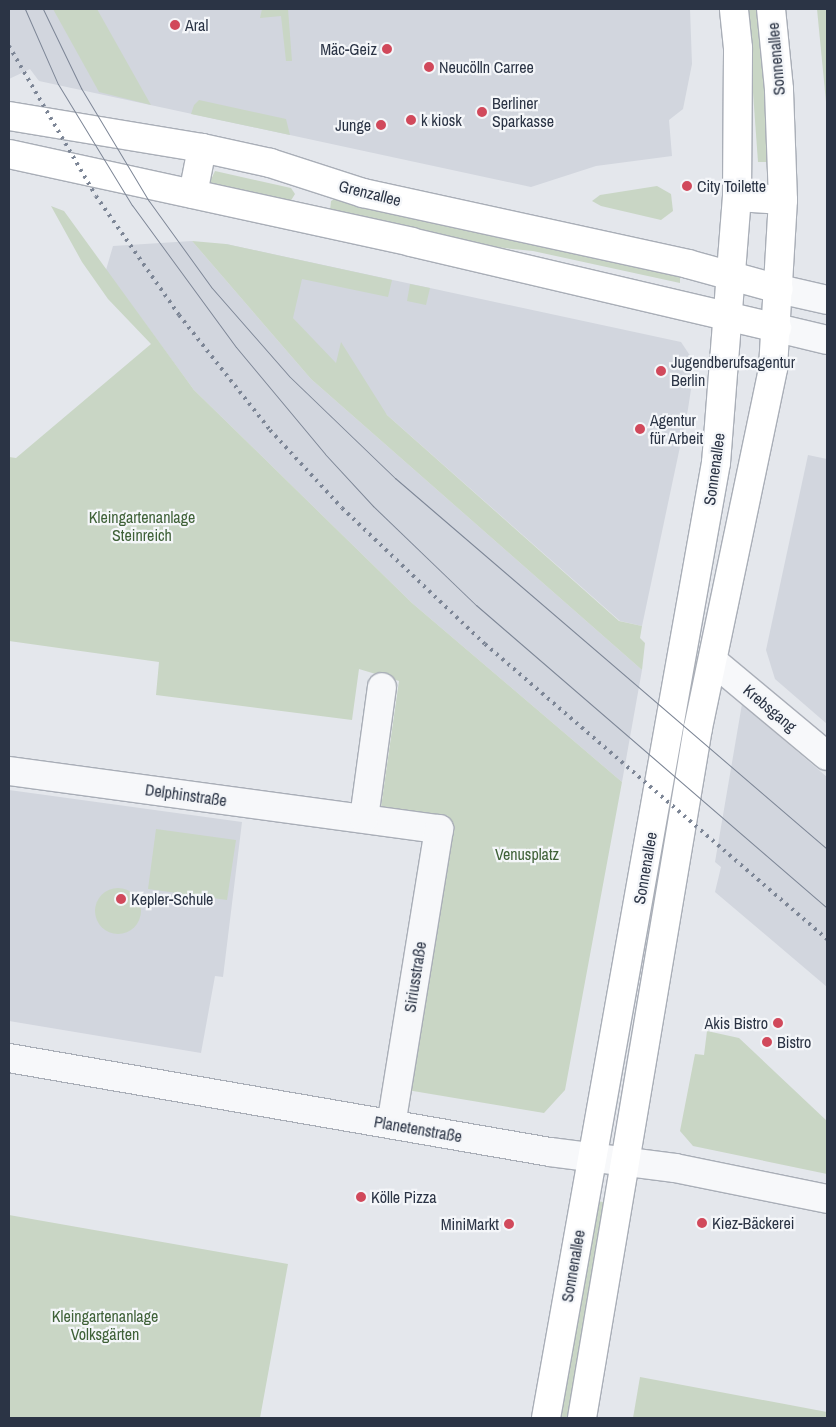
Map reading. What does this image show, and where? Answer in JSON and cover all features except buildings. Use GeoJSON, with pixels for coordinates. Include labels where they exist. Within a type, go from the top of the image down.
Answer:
{"type":"FeatureCollection","features":[{"type":"Feature","properties":{"kind":"main road"},"geometry":{"type":"LineString","coordinates":[[731,276],[737,197],[738,48],[734,9]]}},
{"type":"Feature","properties":{"kind":"main road","name":"Sonnenallee"},"geometry":{"type":"LineString","coordinates":[[582,1418],[627,1162],[698,728],[770,382],[777,328],[783,200],[780,89],[771,9]]}},
{"type":"Feature","properties":{"kind":"main road","name":"Grenzallee"},"geometry":{"type":"LineString","coordinates":[[9,116],[202,148],[270,163],[363,193],[731,276],[779,289]]}},
{"type":"Feature","properties":{"kind":"main road"},"geometry":{"type":"LineString","coordinates":[[193,194],[202,148]]}},
{"type":"Feature","properties":{"kind":"main road"},"geometry":{"type":"LineString","coordinates":[[9,154],[729,315],[777,328]]}},
{"type":"Feature","properties":{"kind":"main road"},"geometry":{"type":"LineString","coordinates":[[737,197],[783,200]]}},
{"type":"Feature","properties":{"kind":"main road","name":"Sonnenallee"},"geometry":{"type":"LineString","coordinates":[[546,1418],[713,482],[731,276]]}},
{"type":"Feature","properties":{"kind":"street"},"geometry":{"type":"LineString","coordinates":[[779,289],[827,300]]}},
{"type":"Feature","properties":{"kind":"street"},"geometry":{"type":"LineString","coordinates":[[777,328],[827,340]]}},
{"type":"Feature","properties":{"kind":"street","name":"Krebsgang"},"geometry":{"type":"LineString","coordinates":[[713,661],[827,756]]}},
{"type":"Feature","properties":{"kind":"street"},"geometry":{"type":"LineString","coordinates":[[364,818],[382,687]]}},
{"type":"Feature","properties":{"kind":"street","name":"Delphinstraße"},"geometry":{"type":"LineString","coordinates":[[9,771],[438,829]]}},
{"type":"Feature","properties":{"kind":"street","name":"Siriusstraße"},"geometry":{"type":"LineString","coordinates":[[391,1124],[438,829]]}},
{"type":"Feature","properties":{"kind":"street","name":"Planetenstraße"},"geometry":{"type":"LineString","coordinates":[[9,1058],[592,1158],[627,1162],[827,1199]]}},
{"type":"Feature","properties":{"kind":"shaded area"},"geometry":{"type":"Polygon","coordinates":[[[9,9],[690,9],[692,64],[683,109],[669,120],[672,156],[596,166],[531,187],[39,81],[30,69],[9,79],[9,9]]]}},
{"type":"Feature","properties":{"kind":"shaded area"},"geometry":{"type":"Polygon","coordinates":[[[192,241],[311,379],[642,670],[622,782],[412,603],[194,390],[106,270],[113,246],[192,241]]]}},
{"type":"Feature","properties":{"kind":"shaded area"},"geometry":{"type":"Polygon","coordinates":[[[226,244],[681,342],[695,363],[688,409],[642,626],[620,621],[352,384],[226,244]]]}},
{"type":"Feature","properties":{"kind":"shaded area"},"geometry":{"type":"Polygon","coordinates":[[[808,455],[827,459],[827,724],[775,679],[766,650],[808,455]]]}},
{"type":"Feature","properties":{"kind":"shaded area"},"geometry":{"type":"Polygon","coordinates":[[[742,704],[827,777],[827,987],[715,892],[721,867],[715,862],[742,704]]]}},
{"type":"Feature","properties":{"kind":"shaded area","name":"Kepler-Schule"},"geometry":{"type":"Polygon","coordinates":[[[9,790],[242,822],[223,977],[215,976],[201,1053],[9,1021],[9,790]]]}},
{"type":"Feature","properties":{"kind":"green space"},"geometry":{"type":"Polygon","coordinates":[[[53,9],[97,9],[151,105],[99,92],[53,9]]]}},
{"type":"Feature","properties":{"kind":"green space"},"geometry":{"type":"Polygon","coordinates":[[[262,9],[288,9],[292,61],[286,61],[281,16],[260,18],[262,9]]]}},
{"type":"Feature","properties":{"kind":"green space"},"geometry":{"type":"Polygon","coordinates":[[[747,9],[759,9],[770,162],[758,162],[747,9]]]}},
{"type":"Feature","properties":{"kind":"green space"},"geometry":{"type":"Polygon","coordinates":[[[817,9],[827,9],[827,112],[817,9]]]}},
{"type":"Feature","properties":{"kind":"green space"},"geometry":{"type":"Polygon","coordinates":[[[199,100],[286,119],[290,135],[191,114],[194,105],[199,100]]]}},
{"type":"Feature","properties":{"kind":"green space"},"geometry":{"type":"Polygon","coordinates":[[[215,171],[291,188],[295,194],[290,202],[209,184],[215,171]]]}},
{"type":"Feature","properties":{"kind":"green space"},"geometry":{"type":"Polygon","coordinates":[[[657,186],[671,194],[673,211],[661,220],[601,206],[592,201],[600,195],[657,186]]]}},
{"type":"Feature","properties":{"kind":"green space"},"geometry":{"type":"Polygon","coordinates":[[[336,198],[680,273],[680,283],[533,251],[466,244],[330,211],[331,201],[336,198]]]}},
{"type":"Feature","properties":{"kind":"green space"},"geometry":{"type":"Polygon","coordinates":[[[51,206],[64,211],[194,390],[412,603],[622,782],[565,1090],[544,1113],[407,1090],[448,816],[381,807],[399,681],[359,669],[352,720],[156,695],[159,662],[9,641],[9,457],[16,458],[151,344],[108,299],[82,262],[51,206]]]}},
{"type":"Feature","properties":{"kind":"green space"},"geometry":{"type":"Polygon","coordinates":[[[192,241],[226,244],[392,280],[388,297],[302,279],[293,318],[336,363],[341,342],[387,415],[619,621],[642,626],[640,638],[645,643],[642,670],[311,379],[192,241]]]}},
{"type":"Feature","properties":{"kind":"green space"},"geometry":{"type":"Polygon","coordinates":[[[410,284],[430,288],[426,305],[407,301],[410,284]]]}},
{"type":"Feature","properties":{"kind":"green space"},"geometry":{"type":"Polygon","coordinates":[[[156,829],[236,840],[227,900],[148,889],[156,829]]]}},
{"type":"Feature","properties":{"kind":"green space"},"geometry":{"type":"Polygon","coordinates":[[[113,888],[123,888],[137,898],[141,911],[137,924],[131,930],[123,934],[113,934],[99,924],[95,916],[95,906],[105,892],[113,888]]]}},
{"type":"Feature","properties":{"kind":"green space"},"geometry":{"type":"Polygon","coordinates":[[[707,1031],[739,1038],[827,1121],[827,1174],[693,1146],[680,1131],[695,1054],[704,1055],[707,1031]]]}},
{"type":"Feature","properties":{"kind":"green space"},"geometry":{"type":"Polygon","coordinates":[[[596,1201],[611,1203],[573,1418],[557,1418],[596,1201]]]}},
{"type":"Feature","properties":{"kind":"green space","name":"Kleingartenanlage Volksgärten"},"geometry":{"type":"Polygon","coordinates":[[[9,1215],[288,1264],[260,1418],[9,1418],[9,1215]]]}},
{"type":"Feature","properties":{"kind":"green space"},"geometry":{"type":"Polygon","coordinates":[[[640,1377],[827,1412],[827,1418],[633,1418],[640,1377]]]}},
{"type":"Feature","properties":{"kind":"tram line"},"geometry":{"type":"LineString","coordinates":[[25,9],[58,84],[132,205],[236,347],[325,454],[373,506],[476,605],[827,908]]}},
{"type":"Feature","properties":{"kind":"tram line"},"geometry":{"type":"LineString","coordinates":[[43,9],[81,88],[149,201],[212,288],[290,377],[395,478],[827,849]]}},
{"type":"Feature","properties":{"kind":"railway"},"geometry":{"type":"LineString","coordinates":[[9,46],[96,196],[179,315],[270,430],[342,508],[485,644],[827,939]]}},
{"type":"Feature","properties":{"kind":"place","name":"Aral"},"geometry":{"type":"Point","coordinates":[175,25]}},
{"type":"Feature","properties":{"kind":"place","name":"Mäc-Geiz"},"geometry":{"type":"Point","coordinates":[387,49]}},
{"type":"Feature","properties":{"kind":"place","name":"Neucölln Carree"},"geometry":{"type":"Point","coordinates":[429,67]}},
{"type":"Feature","properties":{"kind":"place","name":"Berliner Sparkasse"},"geometry":{"type":"Point","coordinates":[482,112]}},
{"type":"Feature","properties":{"kind":"place","name":"k kiosk"},"geometry":{"type":"Point","coordinates":[411,120]}},
{"type":"Feature","properties":{"kind":"place","name":"Junge"},"geometry":{"type":"Point","coordinates":[381,125]}},
{"type":"Feature","properties":{"kind":"place","name":"City Toilette"},"geometry":{"type":"Point","coordinates":[687,186]}},
{"type":"Feature","properties":{"kind":"place","name":"Jugendberufsagentur Berlin"},"geometry":{"type":"Point","coordinates":[661,371]}},
{"type":"Feature","properties":{"kind":"place","name":"Agentur für Arbeit"},"geometry":{"type":"Point","coordinates":[640,429]}},
{"type":"Feature","properties":{"kind":"place","name":"Kepler-Schule"},"geometry":{"type":"Point","coordinates":[121,899]}},
{"type":"Feature","properties":{"kind":"place","name":"Akis Bistro"},"geometry":{"type":"Point","coordinates":[778,1023]}},
{"type":"Feature","properties":{"kind":"place","name":"Bistro"},"geometry":{"type":"Point","coordinates":[767,1042]}},
{"type":"Feature","properties":{"kind":"place","name":"Kölle Pizza"},"geometry":{"type":"Point","coordinates":[361,1197]}},
{"type":"Feature","properties":{"kind":"place","name":"Kiez-Bäckerei"},"geometry":{"type":"Point","coordinates":[702,1223]}},
{"type":"Feature","properties":{"kind":"place","name":"MiniMarkt"},"geometry":{"type":"Point","coordinates":[509,1224]}},
{"type":"Feature","properties":{"kind":"park label","name":"Kleingartenanlage Steinreich"},"geometry":{"type":"Point","coordinates":[142,526]}},
{"type":"Feature","properties":{"kind":"park label","name":"Venusplatz"},"geometry":{"type":"Point","coordinates":[527,854]}}]}
